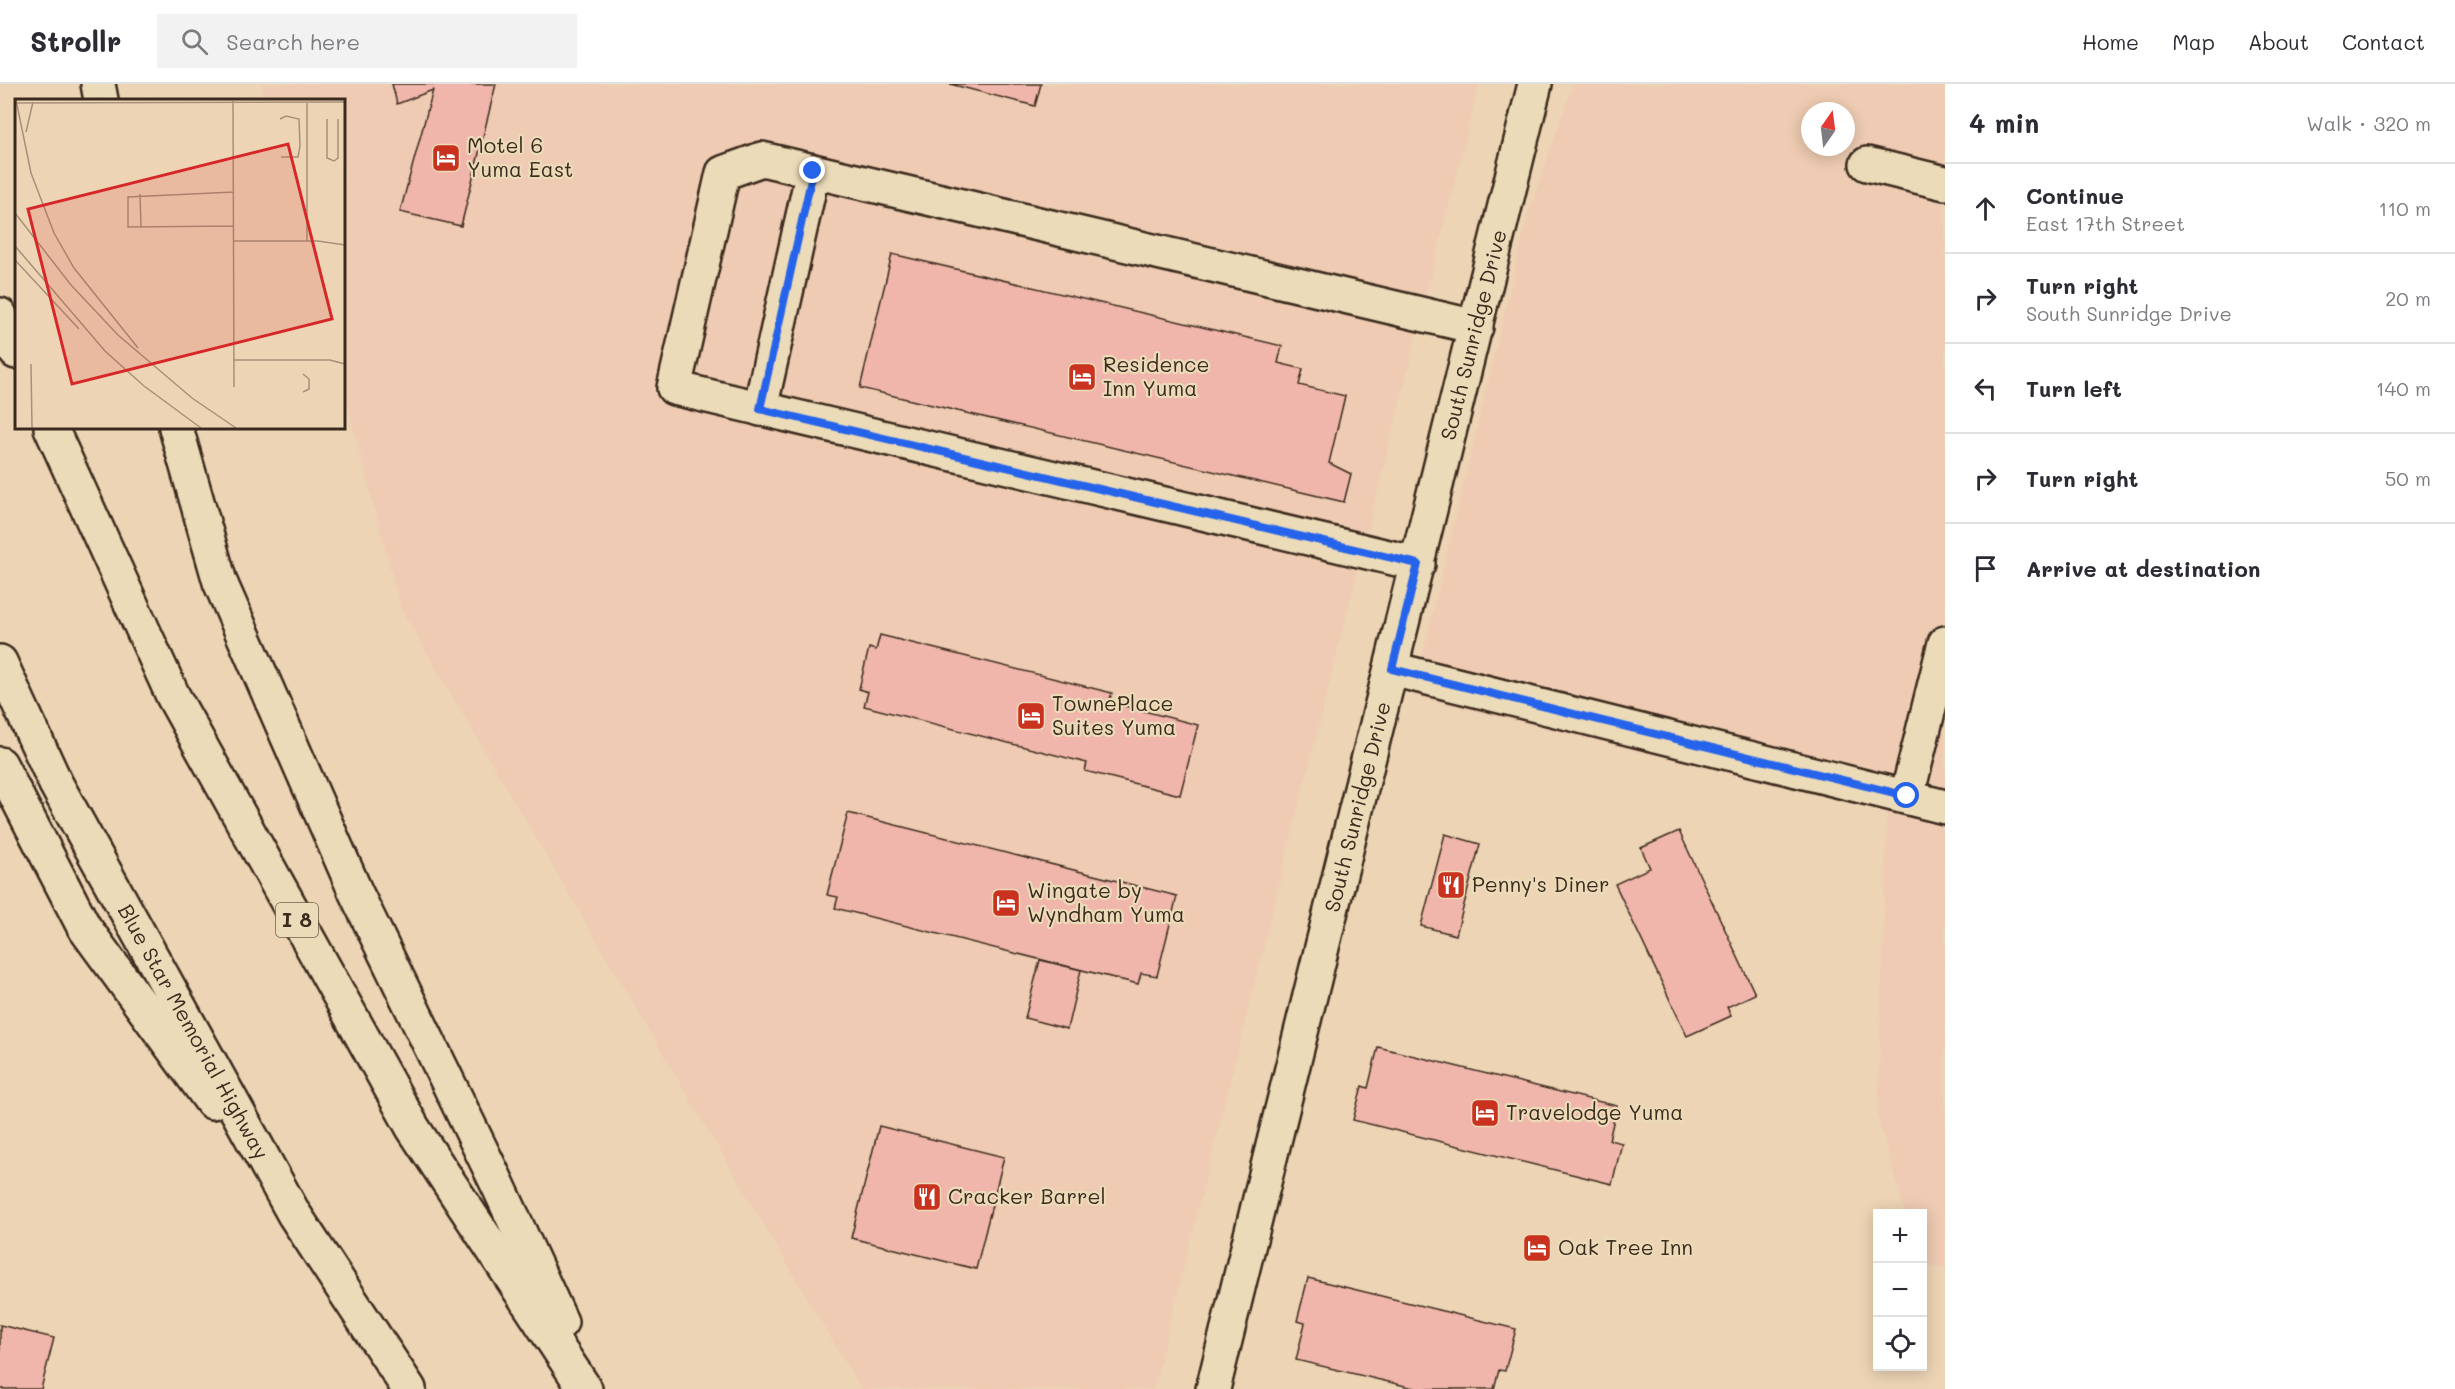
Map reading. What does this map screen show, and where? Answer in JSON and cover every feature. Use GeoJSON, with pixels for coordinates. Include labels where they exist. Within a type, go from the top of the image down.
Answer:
{"type":"FeatureCollection","features":[{"type":"Feature","properties":{"kind":"main road"},"geometry":{"type":"LineString","coordinates":[[98,84],[101,99]]}},
{"type":"Feature","properties":{"kind":"main road","name":"South Sunridge Drive"},"geometry":{"type":"LineString","coordinates":[[1214,1389],[1535,84]]}},
{"type":"Feature","properties":{"kind":"main road"},"geometry":{"type":"LineString","coordinates":[[1418,564],[674,388],[723,173],[762,159],[1476,327]]}},
{"type":"Feature","properties":{"kind":"main road"},"geometry":{"type":"LineString","coordinates":[[1867,164],[1945,183]]}},
{"type":"Feature","properties":{"kind":"main road"},"geometry":{"type":"LineString","coordinates":[[760,409],[813,171]]}},
{"type":"Feature","properties":{"kind":"main road"},"geometry":{"type":"LineString","coordinates":[[0,315],[15,350]]}},
{"type":"Feature","properties":{"kind":"main road","name":"I 8"},"geometry":{"type":"LineString","coordinates":[[51,429],[168,685],[190,727],[413,1128],[585,1389]]}},
{"type":"Feature","properties":{"kind":"main road"},"geometry":{"type":"LineString","coordinates":[[176,429],[220,582],[356,892],[498,1185],[591,1389]]}},
{"type":"Feature","properties":{"kind":"main road"},"geometry":{"type":"LineString","coordinates":[[1907,796],[1945,643]]}},
{"type":"Feature","properties":{"kind":"main road","name":"Blue Star Memorial Highway"},"geometry":{"type":"LineString","coordinates":[[0,662],[56,784],[294,1214],[410,1389]]}},
{"type":"Feature","properties":{"kind":"main road"},"geometry":{"type":"LineString","coordinates":[[1392,669],[1945,807]]}},
{"type":"Feature","properties":{"kind":"main road"},"geometry":{"type":"LineString","coordinates":[[0,764],[84,927],[294,1214]]}},
{"type":"Feature","properties":{"kind":"shaded area"},"geometry":{"type":"Polygon","coordinates":[[[262,84],[1479,84],[1153,1389],[861,1389],[401,609],[345,396],[345,99],[266,99],[262,84]]]}},
{"type":"Feature","properties":{"kind":"shaded area"},"geometry":{"type":"Polygon","coordinates":[[[1573,84],[1945,84],[1945,1269],[1927,1264],[1927,1209],[1904,1209],[1878,1117],[1887,812],[1413,696],[1527,219],[1573,84]]]}},
{"type":"Feature","properties":{"kind":"building","name":"Motel 6 Yuma East"},"geometry":{"type":"Polygon","coordinates":[[[392,84],[496,84],[461,226],[400,212],[433,90],[397,104],[392,84]]]}},
{"type":"Feature","properties":{"kind":"building"},"geometry":{"type":"Polygon","coordinates":[[[950,84],[1041,84],[1035,106],[950,84]]]}},
{"type":"Feature","properties":{"kind":"building","name":"Residence Inn Yuma"},"geometry":{"type":"Polygon","coordinates":[[[892,254],[1282,346],[1278,363],[1303,369],[1299,385],[1345,396],[1329,463],[1351,474],[1344,502],[860,388],[892,254]]]}},
{"type":"Feature","properties":{"kind":"building","name":"TownePlace Suites Yuma"},"geometry":{"type":"Polygon","coordinates":[[[880,635],[1112,693],[1109,702],[1198,725],[1180,795],[1085,771],[1087,763],[864,706],[868,692],[859,689],[869,648],[876,650],[880,635]]]}},
{"type":"Feature","properties":{"kind":"building","name":"Wingate by Wyndham Yuma"},"geometry":{"type":"Polygon","coordinates":[[[848,813],[1177,896],[1157,976],[1141,973],[1138,984],[835,908],[838,897],[827,895],[848,813]]]}},
{"type":"Feature","properties":{"kind":"building"},"geometry":{"type":"Polygon","coordinates":[[[1679,831],[1755,994],[1727,1007],[1731,1016],[1687,1036],[1615,884],[1650,868],[1641,848],[1679,831]]]}},
{"type":"Feature","properties":{"kind":"building","name":"Penny's Diner"},"geometry":{"type":"Polygon","coordinates":[[[1445,834],[1480,844],[1456,935],[1421,926],[1445,834]]]}},
{"type":"Feature","properties":{"kind":"building"},"geometry":{"type":"Polygon","coordinates":[[[1040,960],[1081,970],[1067,1029],[1025,1018],[1040,960]]]}},
{"type":"Feature","properties":{"kind":"building","name":"Travelodge Yuma"},"geometry":{"type":"Polygon","coordinates":[[[1378,1047],[1617,1106],[1609,1140],[1622,1143],[1612,1184],[1353,1120],[1362,1086],[1368,1088],[1378,1047]]]}},
{"type":"Feature","properties":{"kind":"building","name":"Cracker Barrel"},"geometry":{"type":"Polygon","coordinates":[[[879,1126],[1004,1157],[976,1269],[851,1238],[879,1126]]]}},
{"type":"Feature","properties":{"kind":"building"},"geometry":{"type":"Polygon","coordinates":[[[1308,1278],[1516,1329],[1505,1371],[1499,1370],[1494,1389],[1418,1389],[1296,1360],[1305,1323],[1297,1321],[1308,1278]]]}},
{"type":"Feature","properties":{"kind":"building"},"geometry":{"type":"Polygon","coordinates":[[[0,1325],[54,1338],[41,1389],[0,1389],[0,1325]]]}},
{"type":"Feature","properties":{"kind":"place","name":"Motel 6 Yuma East"},"geometry":{"type":"Point","coordinates":[446,158]}},
{"type":"Feature","properties":{"kind":"place","name":"Residence Inn Yuma"},"geometry":{"type":"Point","coordinates":[1082,377]}},
{"type":"Feature","properties":{"kind":"place","name":"TownePlace Suites Yuma"},"geometry":{"type":"Point","coordinates":[1031,716]}},
{"type":"Feature","properties":{"kind":"place","name":"Penny's Diner"},"geometry":{"type":"Point","coordinates":[1451,885]}},
{"type":"Feature","properties":{"kind":"place","name":"Wingate by Wyndham Yuma"},"geometry":{"type":"Point","coordinates":[1006,903]}},
{"type":"Feature","properties":{"kind":"place","name":"Travelodge Yuma"},"geometry":{"type":"Point","coordinates":[1485,1113]}},
{"type":"Feature","properties":{"kind":"place","name":"Cracker Barrel"},"geometry":{"type":"Point","coordinates":[927,1197]}},
{"type":"Feature","properties":{"kind":"place","name":"Oak Tree Inn"},"geometry":{"type":"Point","coordinates":[1537,1248]}},
{"type":"Feature","properties":{"kind":"route"},"geometry":{"type":"LineString","coordinates":[[813,171],[760,409],[1418,564],[1392,669],[1907,796]]}}]}
